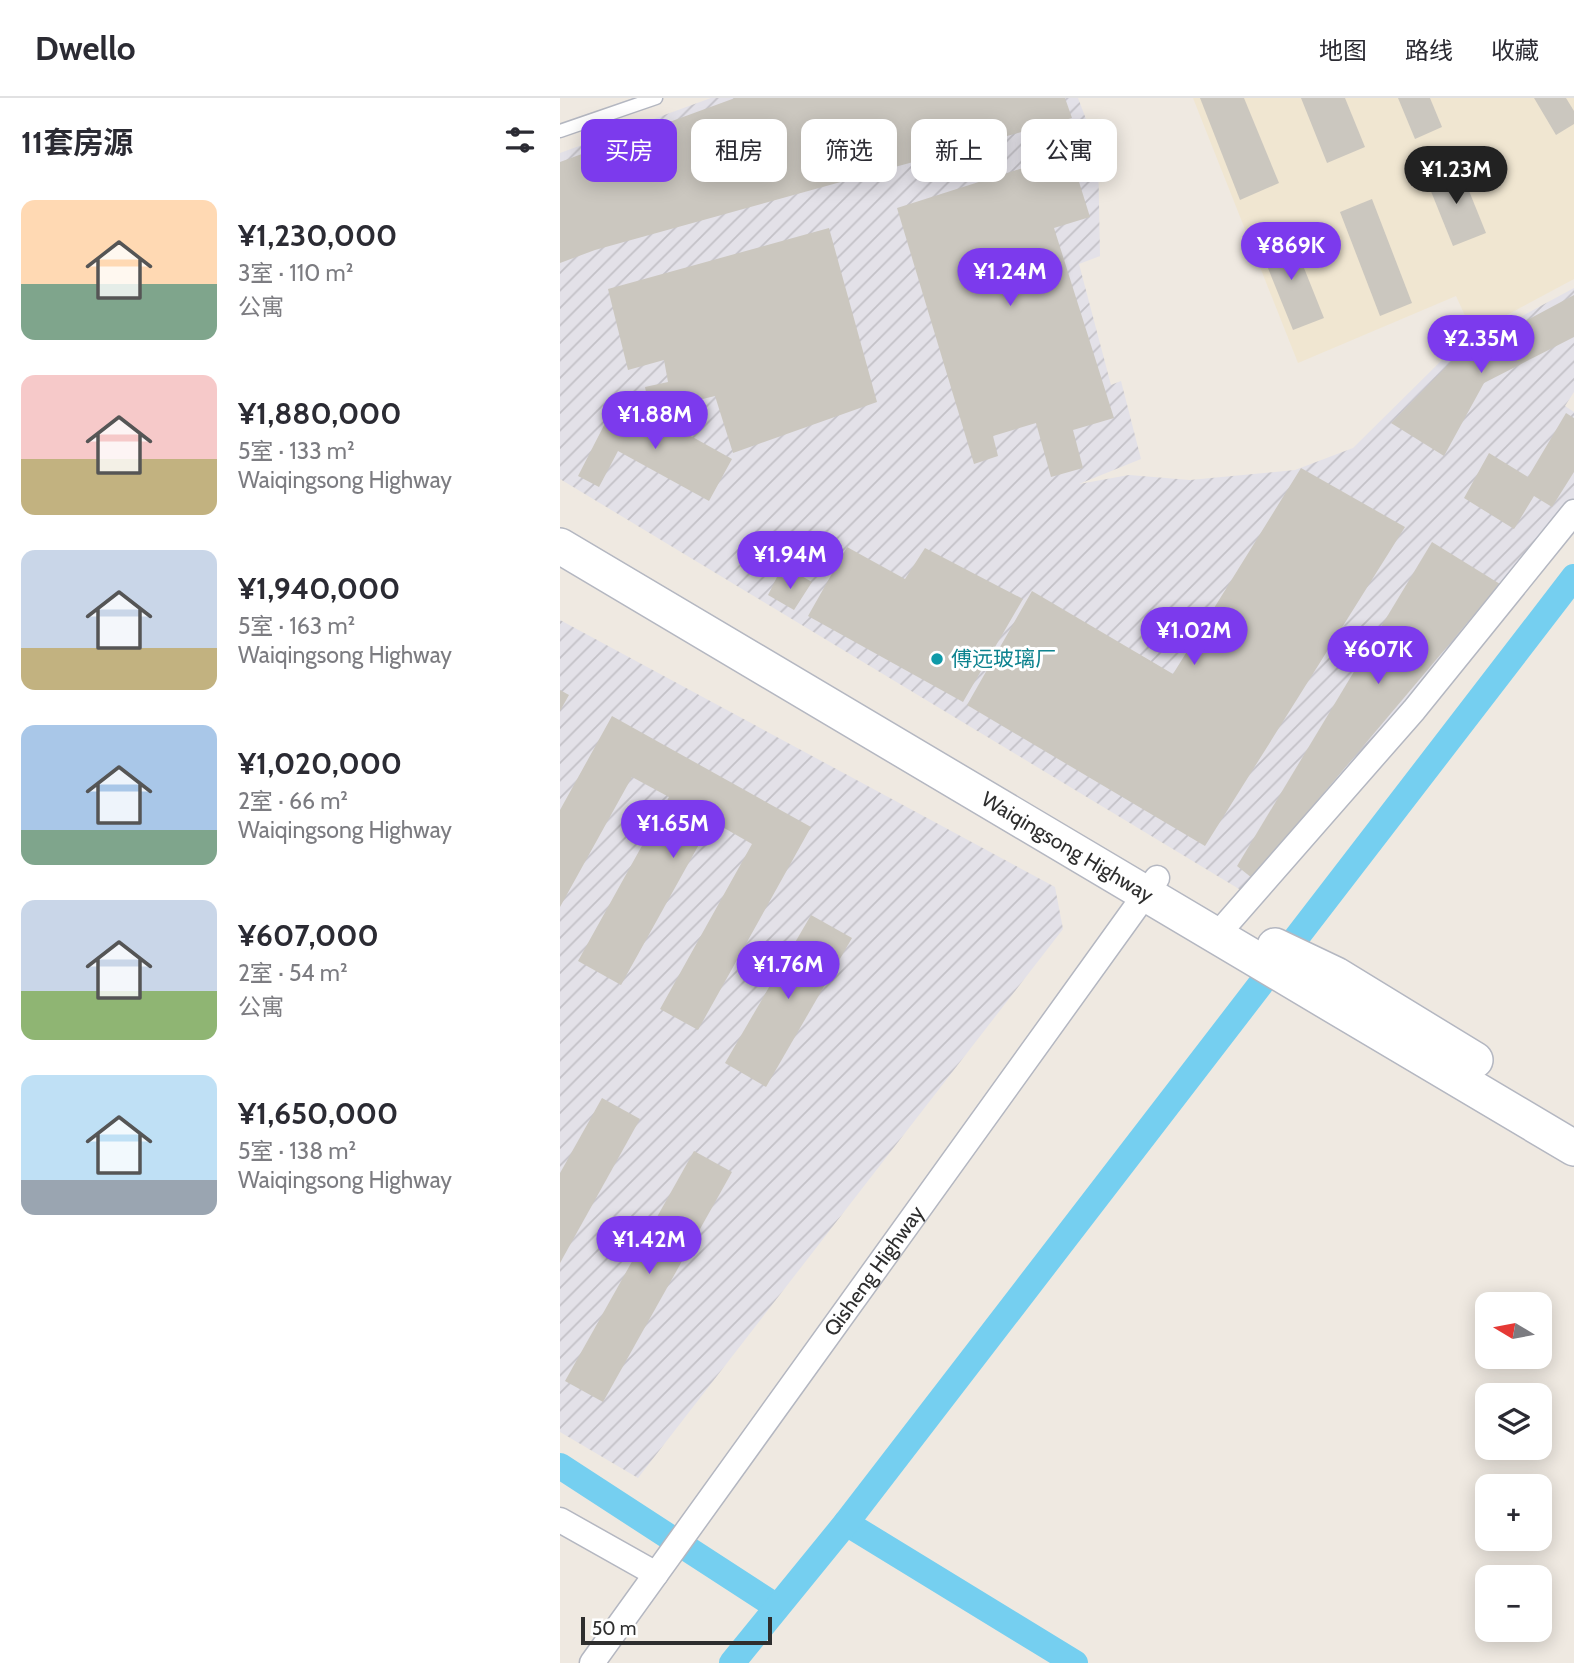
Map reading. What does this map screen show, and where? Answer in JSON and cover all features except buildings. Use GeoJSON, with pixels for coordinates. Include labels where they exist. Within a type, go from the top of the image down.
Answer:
{"type":"FeatureCollection","features":[{"type":"Feature","properties":{"kind":"main road","name":"Waiqingsong Highway"},"geometry":{"type":"LineString","coordinates":[[560,524],[1236,936],[1574,1119]]}},
{"type":"Feature","properties":{"kind":"main road","name":"Waiqingsong Highway"},"geometry":{"type":"LineString","coordinates":[[560,546],[1152,885]]}},
{"type":"Feature","properties":{"kind":"main road","name":"Waiqingsong Highway"},"geometry":{"type":"LineString","coordinates":[[1327,985],[1574,1148]]}},
{"type":"Feature","properties":{"kind":"street"},"geometry":{"type":"LineString","coordinates":[[1236,936],[1574,512]]}},
{"type":"Feature","properties":{"kind":"street","name":"Qisheng Highway"},"geometry":{"type":"LineString","coordinates":[[592,1663],[1152,885]]}},
{"type":"Feature","properties":{"kind":"street"},"geometry":{"type":"LineString","coordinates":[[560,1520],[656,1574]]}},
{"type":"Feature","properties":{"kind":"lane"},"geometry":{"type":"LineString","coordinates":[[560,131],[656,98]]}},
{"type":"Feature","properties":{"kind":"shaded area"},"geometry":{"type":"Polygon","coordinates":[[[711,98],[1078,98],[1086,119],[1021,119],[1021,182],[1099,182],[1100,256],[1079,264],[1111,385],[1121,381],[1141,459],[1079,484],[1129,475],[1190,480],[1295,470],[1353,448],[1443,359],[1574,288],[1574,392],[1565,406],[1574,412],[1574,498],[1244,892],[560,479],[560,153],[581,145],[581,182],[677,182],[677,119],[653,119],[711,98]]]}},
{"type":"Feature","properties":{"kind":"shaded area"},"geometry":{"type":"Polygon","coordinates":[[[1193,98],[1574,98],[1574,279],[1473,333],[1456,296],[1298,363],[1193,98]]]}},
{"type":"Feature","properties":{"kind":"shaded area"},"geometry":{"type":"Polygon","coordinates":[[[560,620],[1055,887],[1063,929],[638,1478],[560,1432],[560,620]]]}},
{"type":"Feature","properties":{"kind":"waterway"},"geometry":{"type":"LineString","coordinates":[[732,1663],[846,1523],[1574,577]]}},
{"type":"Feature","properties":{"kind":"waterway"},"geometry":{"type":"LineString","coordinates":[[560,1466],[777,1607]]}},
{"type":"Feature","properties":{"kind":"waterway"},"geometry":{"type":"LineString","coordinates":[[846,1523],[1075,1663]]}},
{"type":"Feature","properties":{"kind":"place","name":"傅远玻璃厂"},"geometry":{"type":"Point","coordinates":[937,659]}}]}
